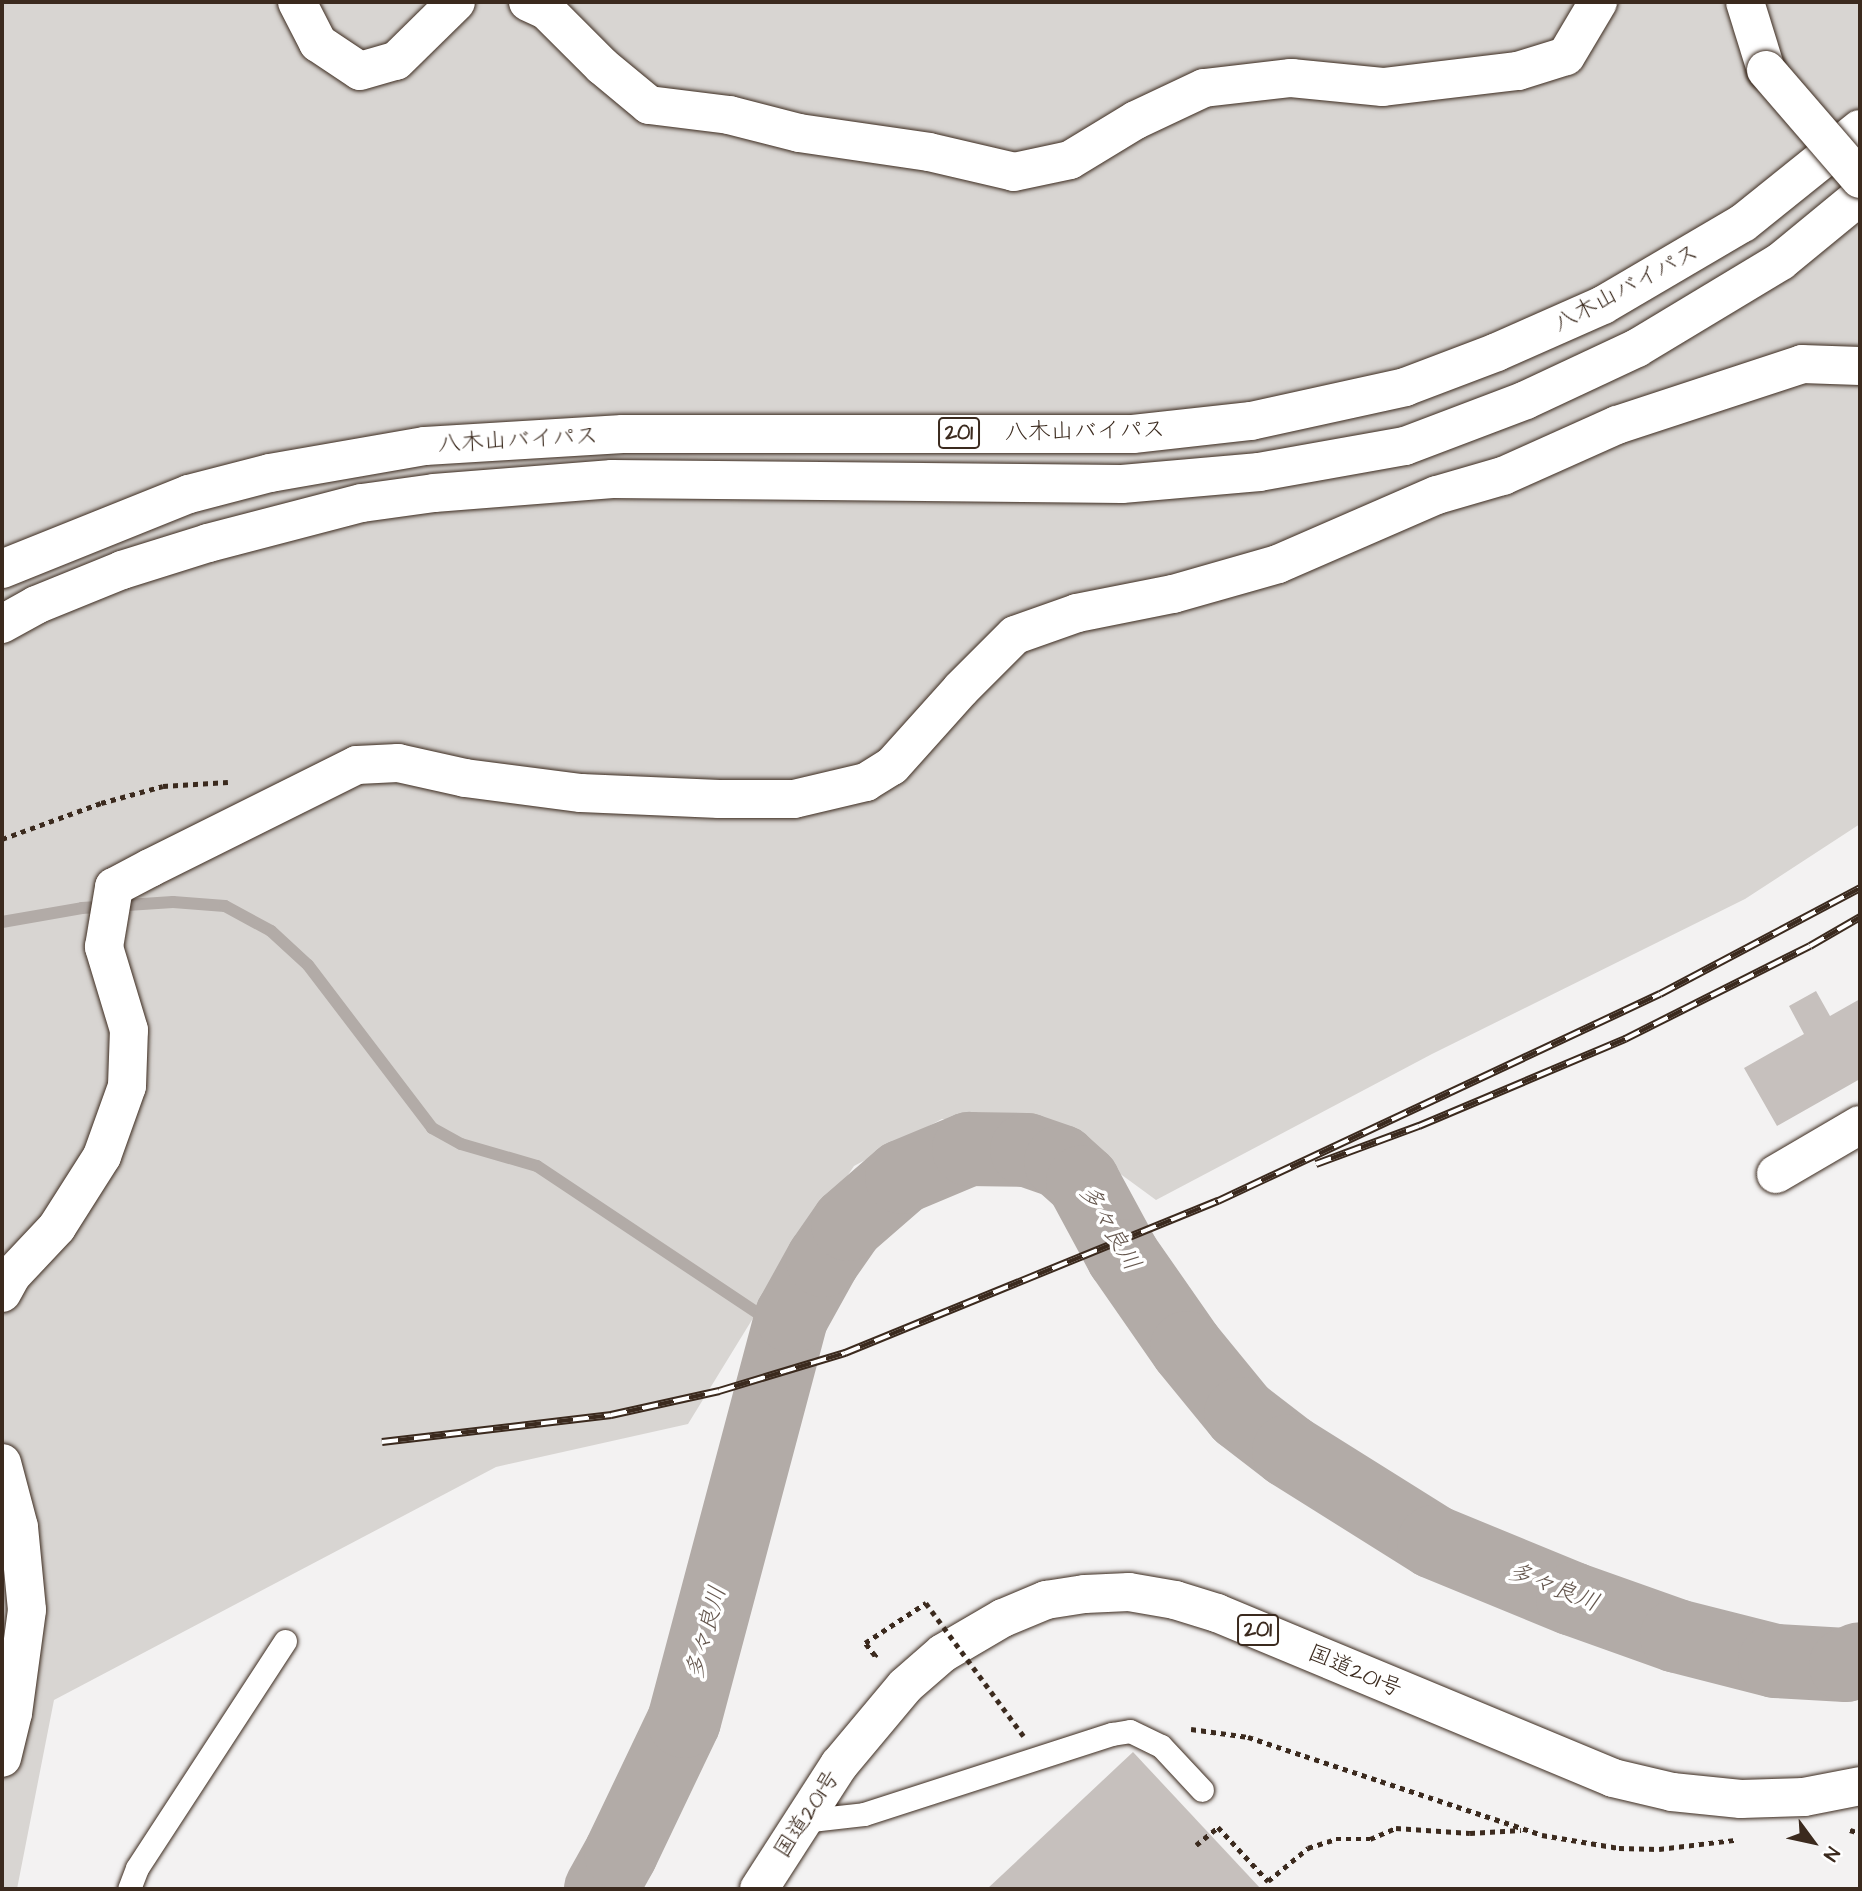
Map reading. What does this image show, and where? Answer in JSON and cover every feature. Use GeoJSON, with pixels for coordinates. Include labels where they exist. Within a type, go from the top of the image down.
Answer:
{"type":"FeatureCollection","features":[{"type":"Feature","properties":{"kind":"main road"},"geometry":{"type":"LineString","coordinates":[[297,2],[318,43],[360,71],[396,61],[456,2]]}},
{"type":"Feature","properties":{"kind":"main road"},"geometry":{"type":"LineString","coordinates":[[528,2],[547,11],[602,66],[649,105],[729,115],[799,133],[929,152],[1014,172],[1070,159],[1136,120],[1204,88],[1291,78],[1383,87],[1518,71],[1566,56],[1598,2]]}},
{"type":"Feature","properties":{"kind":"main road"},"geometry":{"type":"LineString","coordinates":[[1745,2],[1766,70],[1860,179]]}},
{"type":"Feature","properties":{"kind":"main road","name":"八木山バイパス"},"geometry":{"type":"LineString","coordinates":[[2,569],[189,494],[270,473],[425,446],[623,434],[1133,434],[1251,421],[1405,387],[1497,352],[1603,305],[1743,223],[1860,130]]}},
{"type":"Feature","properties":{"kind":"main road","name":"八木山バイパス"},"geometry":{"type":"LineString","coordinates":[[2,624],[36,605],[110,575],[208,543],[362,503],[434,493],[612,479],[1122,484],[1259,472],[1405,446],[1526,400],[1637,348],[1781,261],[1860,196]]}},
{"type":"Feature","properties":{"kind":"main road"},"geometry":{"type":"LineString","coordinates":[[2,1293],[12,1275],[57,1227],[102,1156],[127,1086],[129,1030],[104,947],[114,887],[174,856],[357,765],[398,763],[465,778],[581,793],[719,799],[794,799],[866,782],[892,766],[961,689],[1015,635],[1077,613],[1173,594],[1278,564],[1437,495],[1503,476],[1617,425],[1802,364],[1860,366]]}},
{"type":"Feature","properties":{"kind":"main road"},"geometry":{"type":"LineString","coordinates":[[1776,1174],[1860,1125]]}},
{"type":"Feature","properties":{"kind":"main road"},"geometry":{"type":"LineString","coordinates":[[2,1463],[19,1527],[27,1610],[13,1713],[2,1758]]}},
{"type":"Feature","properties":{"kind":"main road","name":"国道201号"},"geometry":{"type":"LineString","coordinates":[[760,1889],[802,1821],[868,1727],[905,1686],[943,1653],[1014,1613],[1046,1600],[1085,1594],[1129,1592],[1175,1600],[1217,1614],[1625,1781],[1672,1793],[1741,1799],[1804,1797],[1860,1786]]}},
{"type":"Feature","properties":{"kind":"lane"},"geometry":{"type":"LineString","coordinates":[[128,1889],[137,1868],[285,1641]]}},
{"type":"Feature","properties":{"kind":"lane"},"geometry":{"type":"LineString","coordinates":[[802,1821],[864,1814],[1112,1734],[1130,1731],[1161,1746],[1202,1790]]}},
{"type":"Feature","properties":{"kind":"path"},"geometry":{"type":"LineString","coordinates":[[2,839],[101,803],[163,786],[239,780]]}},
{"type":"Feature","properties":{"kind":"path"},"geometry":{"type":"LineString","coordinates":[[885,1649],[875,1656],[865,1643],[926,1603],[1025,1738]]}},
{"type":"Feature","properties":{"kind":"path"},"geometry":{"type":"LineString","coordinates":[[1142,1735],[1175,1728],[1248,1737],[1526,1830],[1619,1848],[1673,1848],[1742,1839]]}},
{"type":"Feature","properties":{"kind":"path"},"geometry":{"type":"LineString","coordinates":[[1196,1845],[1217,1827],[1268,1881],[1308,1849],[1336,1839],[1370,1839],[1396,1828],[1470,1833],[1526,1830]]}},
{"type":"Feature","properties":{"kind":"path"},"geometry":{"type":"LineString","coordinates":[[1838,1827],[1860,1833]]}},
{"type":"Feature","properties":{"kind":"shaded area"},"geometry":{"type":"Polygon","coordinates":[[[2,2],[1860,2],[1860,824],[1745,899],[1432,1054],[1156,1200],[1059,1129],[942,1119],[854,1166],[766,1297],[688,1424],[496,1467],[54,1700],[17,1889],[2,1889],[2,2]]]}},
{"type":"Feature","properties":{"kind":"building"},"geometry":{"type":"Polygon","coordinates":[[[1816,991],[1830,1016],[1860,999],[1860,1079],[1777,1126],[1744,1068],[1804,1034],[1789,1006],[1816,991]]]}},
{"type":"Feature","properties":{"kind":"building"},"geometry":{"type":"Polygon","coordinates":[[[1133,1752],[1261,1889],[987,1889],[1133,1752]]]}},
{"type":"Feature","properties":{"kind":"waterway"},"geometry":{"type":"LineString","coordinates":[[2,922],[82,908],[173,902],[225,906],[271,931],[308,965],[432,1128],[461,1144],[537,1166],[787,1333]]}},
{"type":"Feature","properties":{"kind":"waterway","name":"多々良川"},"geometry":{"type":"LineString","coordinates":[[601,1889],[684,1721],[792,1316],[823,1260],[848,1224],[902,1177],[969,1149],[1027,1150],[1061,1162],[1083,1182],[1123,1256],[1187,1348],[1241,1414],[1289,1451],[1434,1542],[1573,1599],[1677,1636],[1775,1661],[1846,1665],[1860,1659]]}},
{"type":"Feature","properties":{"kind":"railway"},"geometry":{"type":"LineString","coordinates":[[382,1442],[611,1415],[719,1391],[845,1353],[1218,1201],[1660,994],[1860,888]]}},
{"type":"Feature","properties":{"kind":"railway"},"geometry":{"type":"LineString","coordinates":[[1316,1164],[1419,1126],[1625,1039],[1810,946],[1860,917]]}}]}
